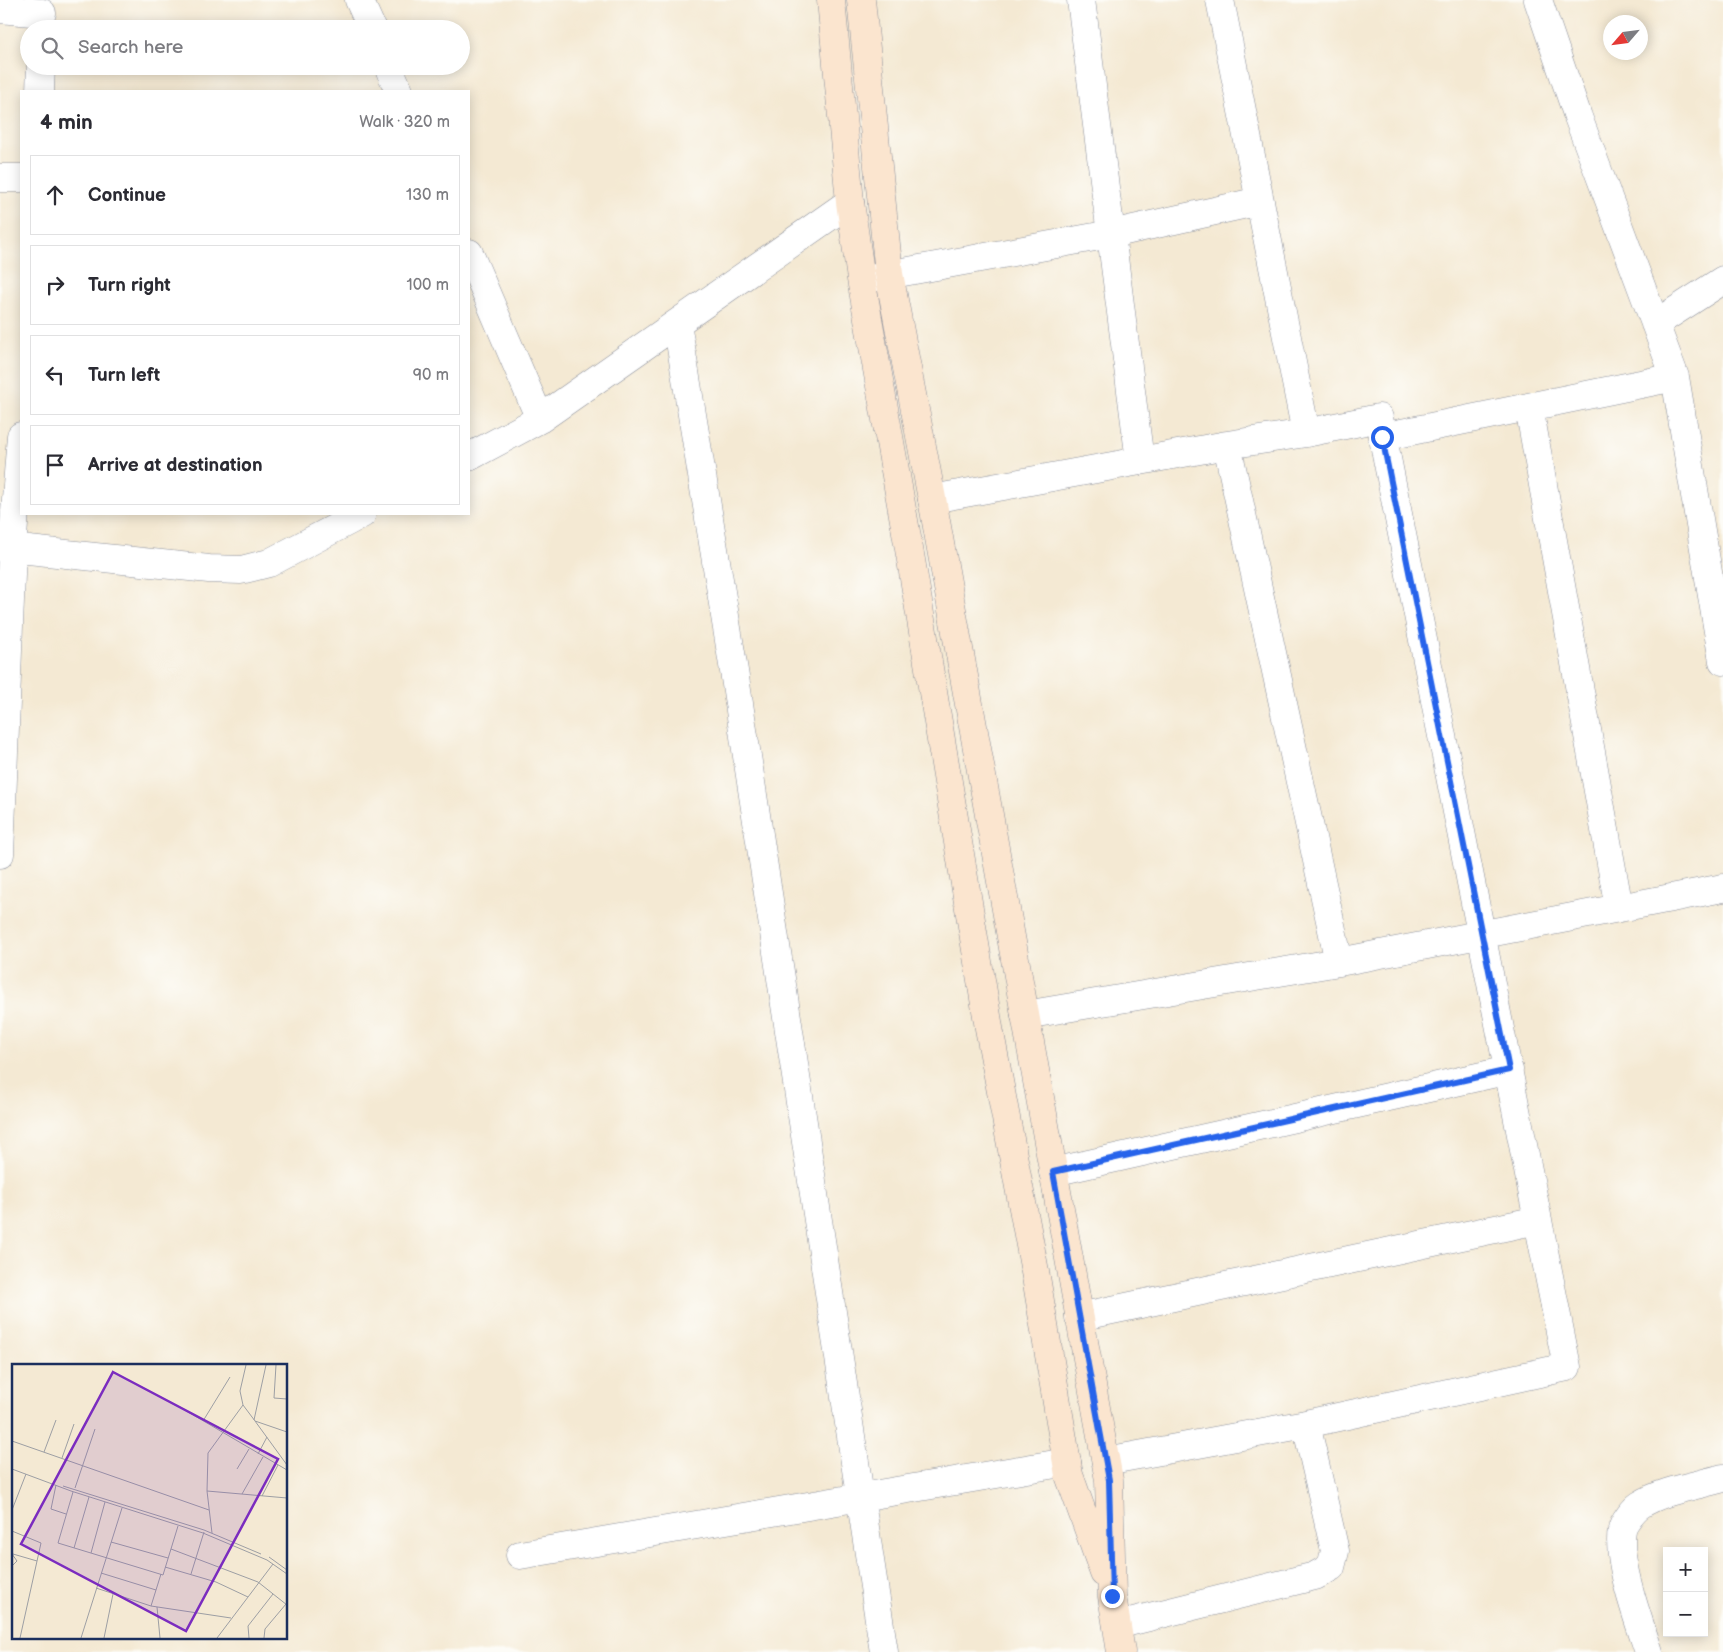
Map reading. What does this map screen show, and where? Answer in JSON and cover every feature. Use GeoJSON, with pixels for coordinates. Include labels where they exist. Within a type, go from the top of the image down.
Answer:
{"type":"FeatureCollection","features":[{"type":"Feature","properties":{"kind":"street"},"geometry":{"type":"LineString","coordinates":[[360,0],[368,20]]}},
{"type":"Feature","properties":{"kind":"street"},"geometry":{"type":"LineString","coordinates":[[831,0],[850,202],[861,279],[912,560],[989,1028],[1036,1277],[1069,1475],[1112,1596]]}},
{"type":"Feature","properties":{"kind":"street"},"geometry":{"type":"LineString","coordinates":[[861,0],[889,274],[932,498],[1106,1461],[1109,1480],[1112,1596],[1121,1652]]}},
{"type":"Feature","properties":{"kind":"street"},"geometry":{"type":"LineString","coordinates":[[1081,0],[1140,461]]}},
{"type":"Feature","properties":{"kind":"street"},"geometry":{"type":"LineString","coordinates":[[1220,0],[1306,433]]}},
{"type":"Feature","properties":{"kind":"street"},"geometry":{"type":"LineString","coordinates":[[1538,0],[1578,117],[1674,377],[1723,661]]}},
{"type":"Feature","properties":{"kind":"street"},"geometry":{"type":"LineString","coordinates":[[0,10],[42,14]]}},
{"type":"Feature","properties":{"kind":"street"},"geometry":{"type":"LineString","coordinates":[[40,90],[41,75]]}},
{"type":"Feature","properties":{"kind":"street"},"geometry":{"type":"LineString","coordinates":[[392,75],[399,90]]}},
{"type":"Feature","properties":{"kind":"street"},"geometry":{"type":"LineString","coordinates":[[0,178],[20,178]]}},
{"type":"Feature","properties":{"kind":"street"},"geometry":{"type":"LineString","coordinates":[[861,279],[1111,234],[1260,201]]}},
{"type":"Feature","properties":{"kind":"street"},"geometry":{"type":"LineString","coordinates":[[470,456],[540,419],[850,202]]}},
{"type":"Feature","properties":{"kind":"street"},"geometry":{"type":"LineString","coordinates":[[470,255],[540,419]]}},
{"type":"Feature","properties":{"kind":"street"},"geometry":{"type":"LineString","coordinates":[[1655,324],[1723,280]]}},
{"type":"Feature","properties":{"kind":"street"},"geometry":{"type":"LineString","coordinates":[[678,323],[732,661],[884,1652]]}},
{"type":"Feature","properties":{"kind":"street"},"geometry":{"type":"LineString","coordinates":[[1382,437],[1674,377]]}},
{"type":"Feature","properties":{"kind":"street"},"geometry":{"type":"LineString","coordinates":[[1529,407],[1619,908]]}},
{"type":"Feature","properties":{"kind":"street"},"geometry":{"type":"LineString","coordinates":[[932,498],[1227,445],[1306,433],[1379,418],[1567,1367],[1306,1424],[1106,1461]]}},
{"type":"Feature","properties":{"kind":"street"},"geometry":{"type":"LineString","coordinates":[[0,854],[6,548],[20,443]]}},
{"type":"Feature","properties":{"kind":"street"},"geometry":{"type":"LineString","coordinates":[[1227,445],[1339,962]]}},
{"type":"Feature","properties":{"kind":"street"},"geometry":{"type":"LineString","coordinates":[[6,548],[210,570],[241,570],[268,563],[360,515]]}},
{"type":"Feature","properties":{"kind":"street"},"geometry":{"type":"LineString","coordinates":[[1025,1015],[1339,962],[1723,888]]}},
{"type":"Feature","properties":{"kind":"street"},"geometry":{"type":"LineString","coordinates":[[1053,1172],[1509,1070]]}},
{"type":"Feature","properties":{"kind":"street"},"geometry":{"type":"LineString","coordinates":[[1079,1317],[1538,1220]]}},
{"type":"Feature","properties":{"kind":"street"},"geometry":{"type":"LineString","coordinates":[[1117,1625],[1315,1576],[1330,1567],[1335,1551],[1306,1424]]}},
{"type":"Feature","properties":{"kind":"street"},"geometry":{"type":"LineString","coordinates":[[520,1555],[1067,1462]]}},
{"type":"Feature","properties":{"kind":"street"},"geometry":{"type":"LineString","coordinates":[[1649,1652],[1623,1561],[1622,1528],[1638,1506],[1659,1496],[1723,1478]]}},
{"type":"Feature","properties":{"kind":"route"},"geometry":{"type":"LineString","coordinates":[[1112,1596],[1109,1480],[1053,1172],[1509,1070],[1382,437]]}}]}
